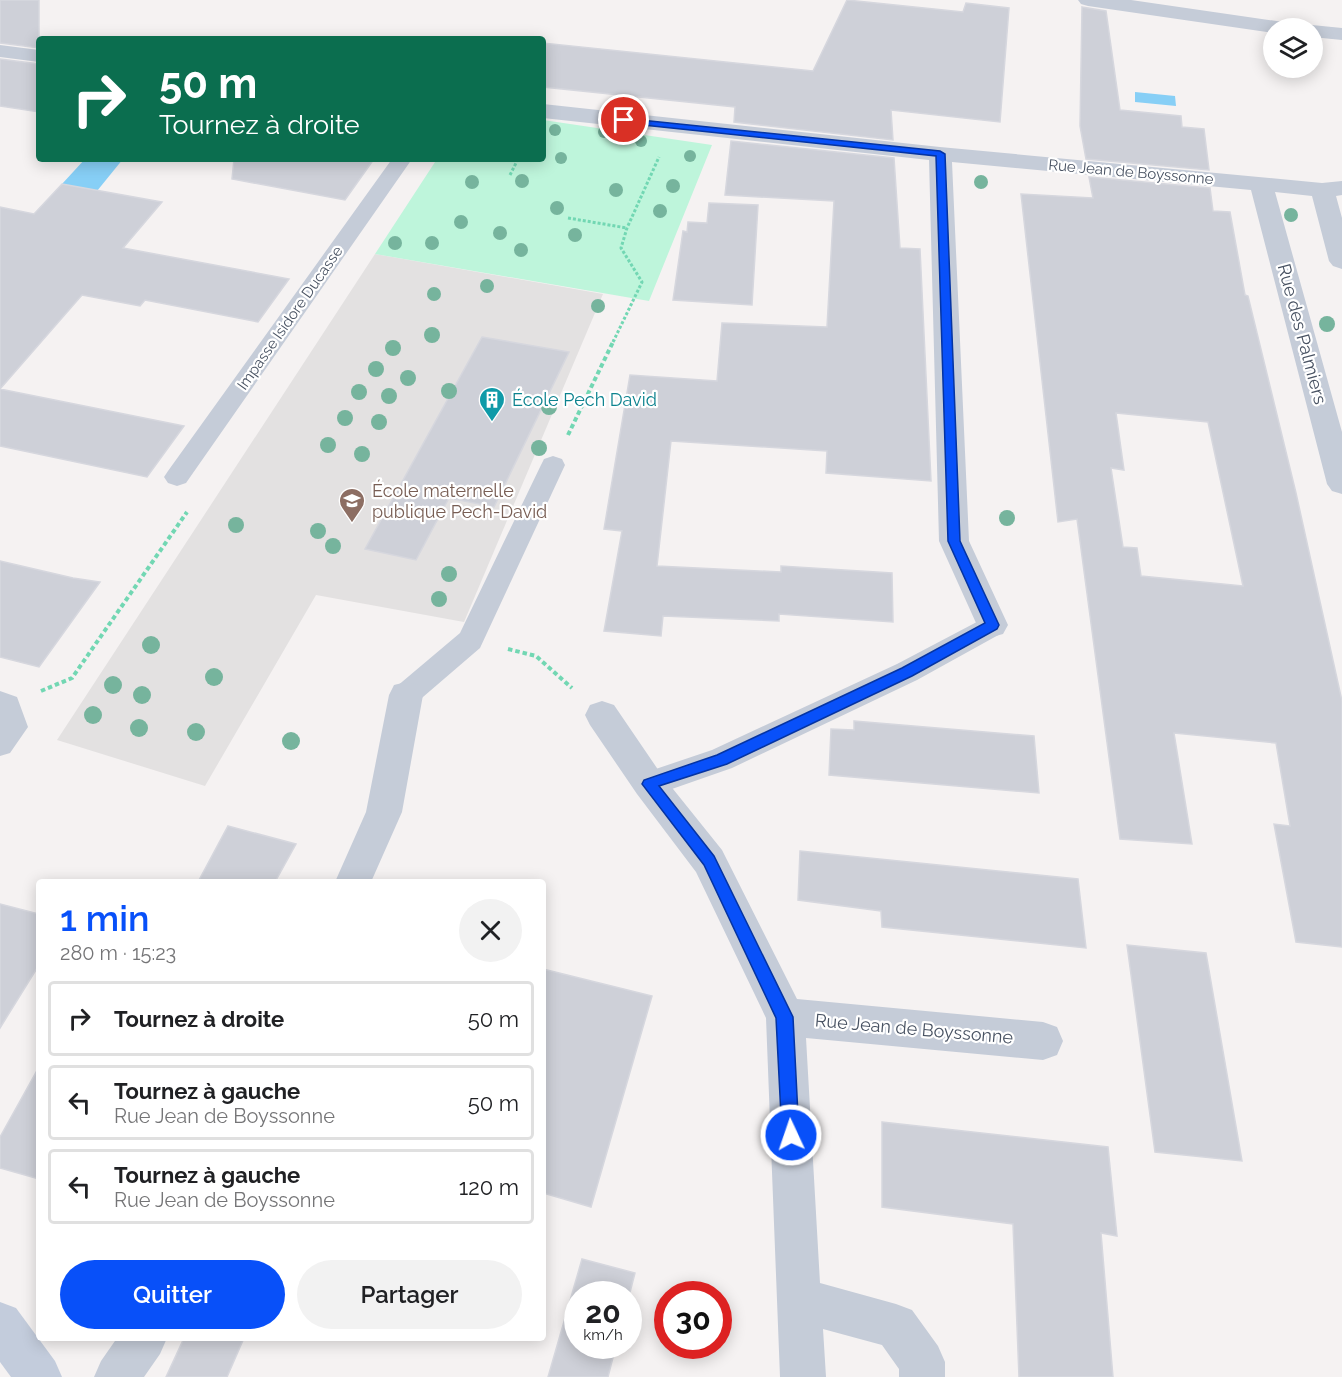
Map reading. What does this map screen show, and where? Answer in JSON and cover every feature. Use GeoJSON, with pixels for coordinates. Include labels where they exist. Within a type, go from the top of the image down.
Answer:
{"type":"FeatureCollection","features":[{"type":"Feature","properties":{"kind":"street"},"geometry":{"type":"LineString","coordinates":[[1088,0],[1263,25]]}},
{"type":"Feature","properties":{"kind":"street"},"geometry":{"type":"LineString","coordinates":[[1323,32],[1342,34]]}},
{"type":"Feature","properties":{"kind":"street"},"geometry":{"type":"LineString","coordinates":[[0,51],[36,56]]}},
{"type":"Feature","properties":{"kind":"street","name":"Rue Jean de Boyssonne"},"geometry":{"type":"LineString","coordinates":[[546,111],[940,154],[1332,189]]}},
{"type":"Feature","properties":{"kind":"street"},"geometry":{"type":"LineString","coordinates":[[940,154],[954,541],[992,625]]}},
{"type":"Feature","properties":{"kind":"street","name":"Rue des Palmiers"},"geometry":{"type":"LineString","coordinates":[[1261,184],[1342,483]]}},
{"type":"Feature","properties":{"kind":"street"},"geometry":{"type":"LineString","coordinates":[[1332,189],[1342,261]]}},
{"type":"Feature","properties":{"kind":"street"},"geometry":{"type":"LineString","coordinates":[[353,879],[384,812],[406,695]]}},
{"type":"Feature","properties":{"kind":"street"},"geometry":{"type":"LineString","coordinates":[[602,715],[649,784],[709,861],[784,1017],[803,1377]]}},
{"type":"Feature","properties":{"kind":"street","name":"Rue Jean de Boyssonne"},"geometry":{"type":"LineString","coordinates":[[784,1017],[1042,1041]]}},
{"type":"Feature","properties":{"kind":"street"},"geometry":{"type":"LineString","coordinates":[[799,1300],[896,1326],[922,1362],[922,1377]]}},
{"type":"Feature","properties":{"kind":"street"},"geometry":{"type":"LineString","coordinates":[[0,1324],[39,1377]]}},
{"type":"Feature","properties":{"kind":"street"},"geometry":{"type":"LineString","coordinates":[[117,1377],[142,1341]]}},
{"type":"Feature","properties":{"kind":"lane","name":"Impasse Isidore Ducasse"},"geometry":{"type":"LineString","coordinates":[[177,477],[400,162]]}},
{"type":"Feature","properties":{"kind":"lane"},"geometry":{"type":"LineString","coordinates":[[406,695],[470,640],[553,465]]}},
{"type":"Feature","properties":{"kind":"lane"},"geometry":{"type":"LineString","coordinates":[[649,784],[722,759],[907,672],[992,625]]}},
{"type":"Feature","properties":{"kind":"lane"},"geometry":{"type":"LineString","coordinates":[[0,744],[13,727],[4,704]]}},
{"type":"Feature","properties":{"kind":"path"},"geometry":{"type":"LineString","coordinates":[[553,465],[642,282],[621,248],[627,228],[673,125]]}},
{"type":"Feature","properties":{"kind":"path"},"geometry":{"type":"LineString","coordinates":[[510,175],[516,162]]}},
{"type":"Feature","properties":{"kind":"path"},"geometry":{"type":"LineString","coordinates":[[568,218],[627,228]]}},
{"type":"Feature","properties":{"kind":"path"},"geometry":{"type":"LineString","coordinates":[[4,704],[72,678],[197,497],[177,477]]}},
{"type":"Feature","properties":{"kind":"path"},"geometry":{"type":"LineString","coordinates":[[536,656],[602,715]]}},
{"type":"Feature","properties":{"kind":"shaded area","name":"École maternelle publique Pech-David"},"geometry":{"type":"Polygon","coordinates":[[[375,254],[603,294],[464,622],[316,595],[205,786],[57,740],[375,254]]]}},
{"type":"Feature","properties":{"kind":"green space"},"geometry":{"type":"Polygon","coordinates":[[[546,120],[712,145],[649,301],[375,254],[435,162],[546,162],[546,120]]]}},
{"type":"Feature","properties":{"kind":"water"},"geometry":{"type":"Polygon","coordinates":[[[1135,92],[1175,96],[1176,106],[1135,102],[1135,92]]]}},
{"type":"Feature","properties":{"kind":"water"},"geometry":{"type":"Polygon","coordinates":[[[82,162],[121,162],[97,191],[62,184],[82,162]]]}},
{"type":"Feature","properties":{"kind":"building"},"geometry":{"type":"Polygon","coordinates":[[[0,0],[39,0],[39,36],[36,36],[36,48],[0,43],[0,0]]]}},
{"type":"Feature","properties":{"kind":"building"},"geometry":{"type":"Polygon","coordinates":[[[847,0],[963,12],[966,3],[1009,8],[1000,122],[891,110],[893,140],[734,122],[735,107],[546,87],[546,43],[813,71],[847,0]]]}},
{"type":"Feature","properties":{"kind":"building"},"geometry":{"type":"Polygon","coordinates":[[[1082,7],[1106,11],[1120,110],[1181,116],[1182,127],[1204,129],[1209,170],[1086,159],[1080,126],[1082,7]]]}},
{"type":"Feature","properties":{"kind":"building"},"geometry":{"type":"Polygon","coordinates":[[[0,59],[36,64],[36,112],[0,106],[0,59]]]}},
{"type":"Feature","properties":{"kind":"building"},"geometry":{"type":"Polygon","coordinates":[[[731,141],[894,158],[900,248],[920,249],[931,481],[826,473],[827,451],[671,441],[657,566],[781,572],[781,566],[892,573],[893,622],[779,614],[779,621],[663,616],[661,636],[604,631],[622,531],[604,529],[630,375],[717,381],[722,323],[827,327],[834,201],[725,195],[731,141]]]}},
{"type":"Feature","properties":{"kind":"building"},"geometry":{"type":"Polygon","coordinates":[[[234,162],[372,162],[345,200],[232,179],[234,162]]]}},
{"type":"Feature","properties":{"kind":"building"},"geometry":{"type":"Polygon","coordinates":[[[1089,177],[1210,188],[1213,211],[1230,212],[1245,295],[1248,296],[1296,493],[1342,701],[1342,947],[1296,942],[1274,824],[1290,826],[1276,743],[1174,733],[1192,844],[1120,839],[1077,519],[1058,522],[1021,194],[1093,198],[1089,177]],[[1116,413],[1124,470],[1111,468],[1123,547],[1137,548],[1141,576],[1243,586],[1208,422],[1116,413]]]}},
{"type":"Feature","properties":{"kind":"building"},"geometry":{"type":"Polygon","coordinates":[[[62,184],[162,202],[123,248],[289,279],[258,322],[145,300],[140,306],[82,295],[0,389],[0,207],[34,214],[62,184]]]}},
{"type":"Feature","properties":{"kind":"building"},"geometry":{"type":"Polygon","coordinates":[[[709,203],[758,205],[752,305],[673,300],[683,231],[687,232],[688,222],[707,223],[709,203]]]}},
{"type":"Feature","properties":{"kind":"building","name":"École Pech David"},"geometry":{"type":"Polygon","coordinates":[[[482,337],[569,352],[494,507],[449,498],[416,560],[365,549],[482,337]]]}},
{"type":"Feature","properties":{"kind":"building"},"geometry":{"type":"Polygon","coordinates":[[[0,389],[184,426],[147,477],[0,446],[0,389]]]}},
{"type":"Feature","properties":{"kind":"building"},"geometry":{"type":"Polygon","coordinates":[[[0,561],[100,582],[39,667],[0,657],[0,561]]]}},
{"type":"Feature","properties":{"kind":"building"},"geometry":{"type":"Polygon","coordinates":[[[854,721],[1034,736],[1039,793],[829,775],[831,729],[854,730],[854,721]]]}},
{"type":"Feature","properties":{"kind":"building"},"geometry":{"type":"Polygon","coordinates":[[[228,826],[296,844],[277,879],[200,879],[228,826]]]}},
{"type":"Feature","properties":{"kind":"building"},"geometry":{"type":"Polygon","coordinates":[[[800,851],[1078,879],[1086,948],[882,927],[881,911],[798,900],[800,851]]]}},
{"type":"Feature","properties":{"kind":"building"},"geometry":{"type":"Polygon","coordinates":[[[0,904],[36,913],[36,970],[0,1028],[0,904]]]}},
{"type":"Feature","properties":{"kind":"building"},"geometry":{"type":"Polygon","coordinates":[[[1127,945],[1206,953],[1242,1161],[1155,1152],[1127,945]]]}},
{"type":"Feature","properties":{"kind":"building"},"geometry":{"type":"Polygon","coordinates":[[[546,970],[652,996],[591,1207],[546,1194],[546,970]]]}},
{"type":"Feature","properties":{"kind":"building"},"geometry":{"type":"Polygon","coordinates":[[[36,1072],[36,1178],[0,1168],[0,1137],[36,1072]]]}},
{"type":"Feature","properties":{"kind":"building"},"geometry":{"type":"Polygon","coordinates":[[[882,1122],[1108,1147],[1117,1236],[1101,1233],[1113,1377],[1019,1377],[1013,1224],[882,1207],[882,1122]]]}},
{"type":"Feature","properties":{"kind":"building"},"geometry":{"type":"Polygon","coordinates":[[[582,1259],[635,1273],[633,1281],[576,1281],[582,1259]]]}},
{"type":"Feature","properties":{"kind":"building"},"geometry":{"type":"Polygon","coordinates":[[[564,1321],[564,1359],[613,1359],[608,1377],[548,1377],[564,1321]]]}},
{"type":"Feature","properties":{"kind":"building"},"geometry":{"type":"Polygon","coordinates":[[[183,1341],[243,1341],[227,1377],[166,1377],[183,1341]]]}},
{"type":"Feature","properties":{"kind":"place","name":"École Pech David"},"geometry":{"type":"Point","coordinates":[492,423]}},
{"type":"Feature","properties":{"kind":"place","name":"École maternelle publique Pech-David"},"geometry":{"type":"Point","coordinates":[352,524]}},
{"type":"Feature","properties":{"kind":"route"},"geometry":{"type":"LineString","coordinates":[[624,120],[940,154],[954,541],[992,625],[907,672],[722,759],[649,784],[709,861],[784,1017],[791,1135]]}}]}
